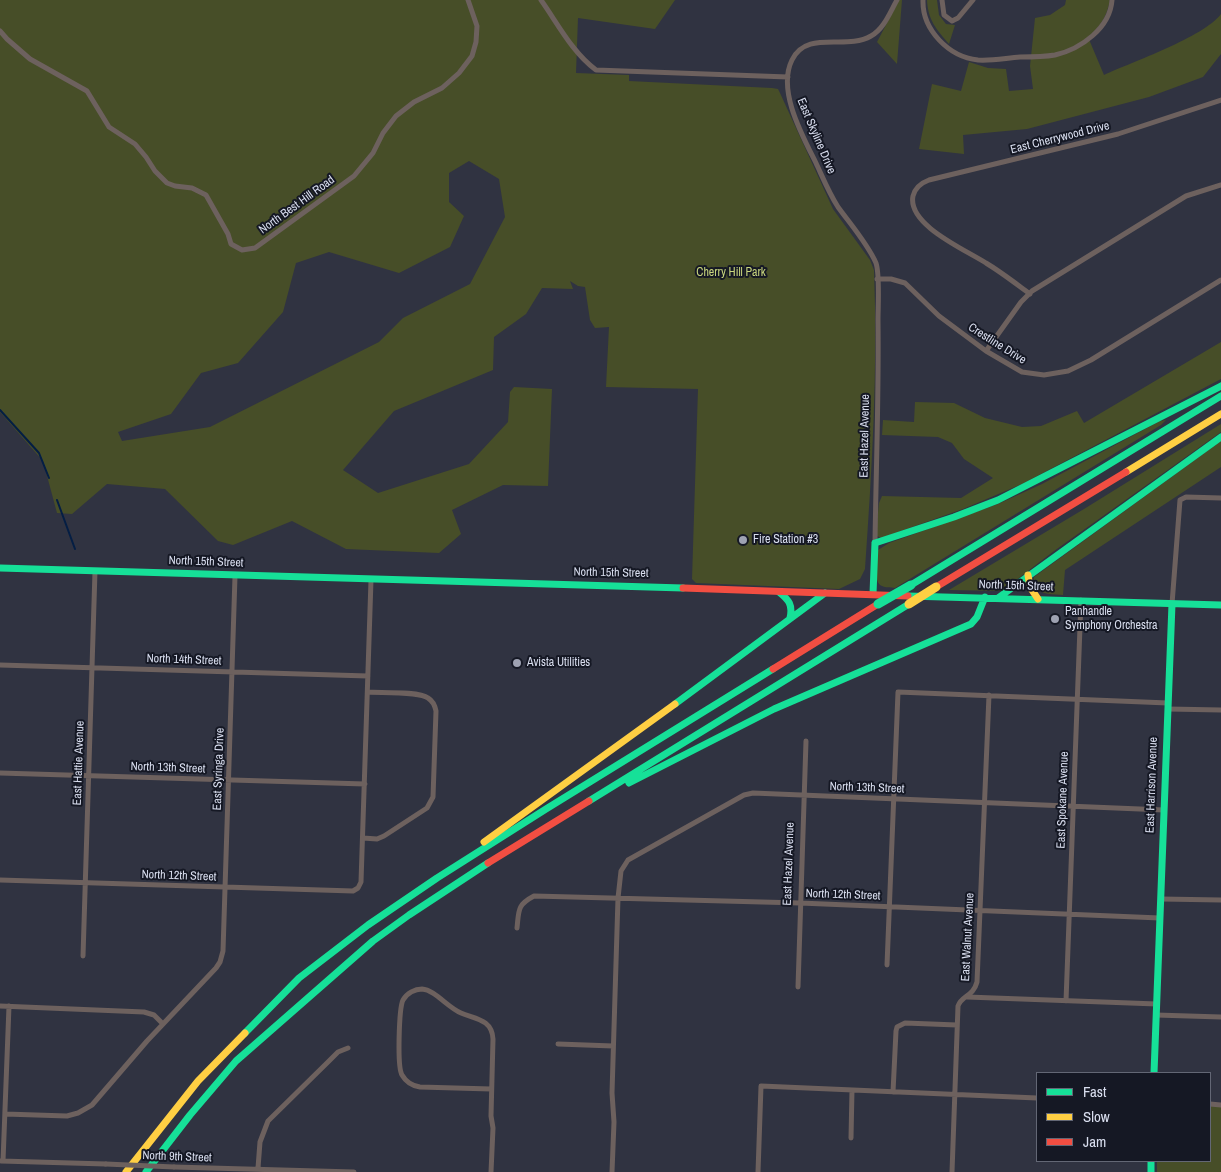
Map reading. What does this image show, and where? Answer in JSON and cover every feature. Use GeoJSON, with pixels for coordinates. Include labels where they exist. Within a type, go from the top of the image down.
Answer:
{"type":"FeatureCollection","features":[{"type":"Feature","properties":{"kind":"main road"},"geometry":{"type":"LineString","coordinates":[[875,543],[954,517],[998,500],[1221,386]]}},
{"type":"Feature","properties":{"kind":"main road"},"geometry":{"type":"LineString","coordinates":[[126,1172],[198,1081],[299,978],[375,920],[546,809],[878,604],[1221,396]]}},
{"type":"Feature","properties":{"kind":"main road"},"geometry":{"type":"LineString","coordinates":[[146,1172],[190,1115],[236,1061],[373,941],[409,915],[474,872],[592,799],[1221,414]]}},
{"type":"Feature","properties":{"kind":"main road"},"geometry":{"type":"LineString","coordinates":[[998,598],[1221,436]]}},
{"type":"Feature","properties":{"kind":"main road","name":"East Hazel Avenue"},"geometry":{"type":"LineString","coordinates":[[873,594],[875,543]]}},
{"type":"Feature","properties":{"kind":"main road","name":"North 15th Street"},"geometry":{"type":"LineString","coordinates":[[0,568],[371,580],[721,588],[779,592],[1221,605]]}},
{"type":"Feature","properties":{"kind":"main road"},"geometry":{"type":"LineString","coordinates":[[1028,575],[1030,587],[1038,599]]}},
{"type":"Feature","properties":{"kind":"main road"},"geometry":{"type":"LineString","coordinates":[[779,592],[791,602],[790,618]]}},
{"type":"Feature","properties":{"kind":"main road"},"geometry":{"type":"LineString","coordinates":[[437,878],[509,823],[614,749],[825,593]]}},
{"type":"Feature","properties":{"kind":"main road"},"geometry":{"type":"LineString","coordinates":[[592,799],[645,775],[774,710],[971,624],[985,597]]}},
{"type":"Feature","properties":{"kind":"main road","name":"East Harrison Avenue"},"geometry":{"type":"LineString","coordinates":[[1154,1072],[1172,604]]}},
{"type":"Feature","properties":{"kind":"street","name":"North Best Hill Road"},"geometry":{"type":"LineString","coordinates":[[0,31],[6,39],[30,58],[87,91],[109,127],[135,144],[155,171],[167,183],[192,188],[206,195],[232,244],[242,250],[255,248],[354,176],[373,153],[383,133],[396,116],[414,102],[442,88],[459,73],[472,56],[476,42],[477,26],[468,0]]}},
{"type":"Feature","properties":{"kind":"street"},"geometry":{"type":"LineString","coordinates":[[541,0],[585,62],[596,70],[788,78]]}},
{"type":"Feature","properties":{"kind":"street","name":"East Skyline Drive"},"geometry":{"type":"LineString","coordinates":[[877,278],[877,267],[872,255],[837,205],[806,142],[790,103],[788,78],[791,61],[797,51],[805,44],[852,41],[870,37],[886,21],[897,0]]}},
{"type":"Feature","properties":{"kind":"street"},"geometry":{"type":"LineString","coordinates":[[923,0],[923,8],[928,23],[942,43],[972,59],[987,60],[1055,54],[1068,50],[1086,41],[1105,23],[1112,0]]}},
{"type":"Feature","properties":{"kind":"street"},"geometry":{"type":"LineString","coordinates":[[942,0],[944,16],[952,21],[958,18],[973,0]]}},
{"type":"Feature","properties":{"kind":"street","name":"East Cherrywood Drive"},"geometry":{"type":"LineString","coordinates":[[1030,294],[986,263],[929,227],[914,209],[913,201],[917,188],[929,180],[1118,134],[1221,100]]}},
{"type":"Feature","properties":{"kind":"street"},"geometry":{"type":"LineString","coordinates":[[986,350],[1021,302],[1030,294],[1186,196],[1221,185]]}},
{"type":"Feature","properties":{"kind":"street","name":"Crestline Drive"},"geometry":{"type":"LineString","coordinates":[[877,278],[905,283],[939,316],[1013,368],[1028,374],[1044,375],[1068,371],[1092,360],[1221,280]]}},
{"type":"Feature","properties":{"kind":"street","name":"East Hazel Avenue"},"geometry":{"type":"LineString","coordinates":[[875,543],[879,379],[877,278]]}},
{"type":"Feature","properties":{"kind":"street","name":"East Harrison Avenue"},"geometry":{"type":"LineString","coordinates":[[1172,604],[1174,597],[1178,503],[1186,497],[1221,498]]}},
{"type":"Feature","properties":{"kind":"street","name":"East Hattie Avenue"},"geometry":{"type":"LineString","coordinates":[[83,956],[95,571]]}},
{"type":"Feature","properties":{"kind":"street","name":"East Syringa Drive"},"geometry":{"type":"LineString","coordinates":[[163,1024],[210,975],[220,962],[223,951],[235,576]]}},
{"type":"Feature","properties":{"kind":"street"},"geometry":{"type":"LineString","coordinates":[[368,692],[419,694],[430,700],[436,712],[432,802],[422,812],[377,839],[363,838],[371,580]]}},
{"type":"Feature","properties":{"kind":"street","name":"East Spokane Avenue"},"geometry":{"type":"LineString","coordinates":[[1066,1001],[1081,600]]}},
{"type":"Feature","properties":{"kind":"street","name":"North 14th Street"},"geometry":{"type":"LineString","coordinates":[[0,665],[368,676]]}},
{"type":"Feature","properties":{"kind":"street"},"geometry":{"type":"LineString","coordinates":[[887,965],[898,692],[1077,699],[1221,710]]}},
{"type":"Feature","properties":{"kind":"street","name":"East Walnut Avenue"},"geometry":{"type":"LineString","coordinates":[[952,1172],[959,1002],[974,991],[977,982],[988,696]]}},
{"type":"Feature","properties":{"kind":"street","name":"East Hazel Avenue"},"geometry":{"type":"LineString","coordinates":[[798,987],[806,741]]}},
{"type":"Feature","properties":{"kind":"street","name":"North 13th Street"},"geometry":{"type":"LineString","coordinates":[[0,772],[365,784]]}},
{"type":"Feature","properties":{"kind":"street","name":"North 13th Street"},"geometry":{"type":"LineString","coordinates":[[612,1172],[614,1122],[612,1093],[613,1046],[618,898],[620,871],[628,860],[657,842],[744,795],[753,793],[1164,810]]}},
{"type":"Feature","properties":{"kind":"street","name":"North 12th Street"},"geometry":{"type":"LineString","coordinates":[[0,880],[353,891],[357,889],[361,882],[363,838]]}},
{"type":"Feature","properties":{"kind":"street","name":"North 12th Street"},"geometry":{"type":"LineString","coordinates":[[517,928],[519,911],[523,902],[534,896],[800,903],[1160,918]]}},
{"type":"Feature","properties":{"kind":"street"},"geometry":{"type":"LineString","coordinates":[[1160,899],[1221,900]]}},
{"type":"Feature","properties":{"kind":"street"},"geometry":{"type":"LineString","coordinates":[[491,1090],[420,1087],[411,1084],[402,1076],[399,1065],[401,1013],[404,998],[410,992],[419,989],[428,990],[455,1010],[480,1019],[489,1026],[493,1039],[491,1172]]}},
{"type":"Feature","properties":{"kind":"street"},"geometry":{"type":"LineString","coordinates":[[967,997],[1157,1004]]}},
{"type":"Feature","properties":{"kind":"street"},"geometry":{"type":"LineString","coordinates":[[0,1006],[144,1012],[154,1015],[163,1024],[99,1098],[85,1109],[67,1116],[5,1114]]}},
{"type":"Feature","properties":{"kind":"street"},"geometry":{"type":"LineString","coordinates":[[2,1161],[9,1006]]}},
{"type":"Feature","properties":{"kind":"street"},"geometry":{"type":"LineString","coordinates":[[1156,1015],[1221,1017]]}},
{"type":"Feature","properties":{"kind":"street"},"geometry":{"type":"LineString","coordinates":[[893,1092],[896,1031],[900,1025],[905,1023],[957,1025]]}},
{"type":"Feature","properties":{"kind":"street"},"geometry":{"type":"LineString","coordinates":[[558,1044],[613,1046]]}},
{"type":"Feature","properties":{"kind":"street"},"geometry":{"type":"LineString","coordinates":[[258,1168],[260,1142],[268,1122],[338,1052],[348,1048]]}},
{"type":"Feature","properties":{"kind":"street"},"geometry":{"type":"LineString","coordinates":[[758,1172],[761,1086],[1036,1098]]}},
{"type":"Feature","properties":{"kind":"street"},"geometry":{"type":"LineString","coordinates":[[851,1138],[852,1090]]}},
{"type":"Feature","properties":{"kind":"street","name":"North 9th Street"},"geometry":{"type":"LineString","coordinates":[[2,1161],[354,1172]]}},
{"type":"Feature","properties":{"kind":"green space","name":"Cherry Hill Park"},"geometry":{"type":"Polygon","coordinates":[[[0,0],[675,0],[655,29],[578,18],[576,73],[629,75],[629,81],[778,89],[833,209],[870,260],[874,270],[875,382],[865,569],[860,579],[839,589],[696,583],[692,579],[698,389],[606,387],[609,327],[595,328],[590,320],[585,287],[578,286],[570,281],[573,289],[542,288],[526,314],[494,337],[493,370],[394,411],[343,470],[378,493],[469,464],[508,422],[510,392],[514,387],[552,389],[548,486],[503,485],[452,510],[461,534],[439,553],[346,549],[292,521],[233,545],[218,541],[165,489],[107,484],[72,514],[57,513],[43,461],[0,412],[0,0]],[[469,161],[449,173],[449,202],[464,216],[450,247],[399,273],[329,252],[296,263],[283,312],[238,363],[201,373],[171,414],[118,432],[122,441],[210,427],[379,342],[403,318],[470,284],[505,217],[499,179],[469,161]]]}},
{"type":"Feature","properties":{"kind":"green space"},"geometry":{"type":"Polygon","coordinates":[[[899,0],[902,0],[897,64],[877,42],[899,0]]]}},
{"type":"Feature","properties":{"kind":"green space"},"geometry":{"type":"Polygon","coordinates":[[[927,0],[937,0],[939,15],[946,24],[955,25],[949,44],[934,24],[929,13],[927,0]]]}},
{"type":"Feature","properties":{"kind":"green space"},"geometry":{"type":"Polygon","coordinates":[[[1066,0],[1110,0],[1103,20],[1088,37],[1104,75],[1184,40],[1212,23],[1221,14],[1221,54],[1203,77],[1149,97],[1027,129],[963,135],[964,154],[919,149],[932,84],[961,91],[969,62],[988,68],[1006,69],[1009,91],[1033,89],[1030,66],[1035,18],[1050,15],[1065,5],[1066,0]]]}},
{"type":"Feature","properties":{"kind":"green space"},"geometry":{"type":"Polygon","coordinates":[[[1221,342],[1221,379],[1022,484],[963,509],[881,538],[877,536],[879,503],[882,496],[961,498],[993,478],[964,459],[952,443],[938,437],[882,435],[883,420],[914,422],[915,402],[954,403],[985,418],[1022,427],[1041,426],[1077,411],[1084,423],[1221,342]]]}},
{"type":"Feature","properties":{"kind":"green space"},"geometry":{"type":"Polygon","coordinates":[[[1166,420],[1161,425],[895,588],[882,586],[877,581],[877,553],[878,550],[889,543],[998,504],[1042,484],[1160,421],[1166,420]]]}},
{"type":"Feature","properties":{"kind":"green space"},"geometry":{"type":"Polygon","coordinates":[[[1221,424],[1221,432],[1054,551],[1002,591],[949,590],[1084,509],[1221,424]]]}},
{"type":"Feature","properties":{"kind":"green space"},"geometry":{"type":"Polygon","coordinates":[[[1221,441],[1221,467],[1065,570],[1063,595],[1044,593],[1034,587],[1034,577],[1221,441]]]}},
{"type":"Feature","properties":{"kind":"green space"},"geometry":{"type":"Polygon","coordinates":[[[1211,1105],[1221,1105],[1221,1172],[1157,1172],[1157,1162],[1211,1162],[1211,1105]]]}},
{"type":"Feature","properties":{"kind":"waterway"},"geometry":{"type":"LineString","coordinates":[[0,410],[39,453],[49,478]]}},
{"type":"Feature","properties":{"kind":"waterway"},"geometry":{"type":"LineString","coordinates":[[57,500],[75,549]]}},
{"type":"Feature","properties":{"kind":"traffic: fast"},"geometry":{"type":"LineString","coordinates":[[875,543],[954,517],[998,500],[1221,386]]}},
{"type":"Feature","properties":{"kind":"traffic: fast"},"geometry":{"type":"LineString","coordinates":[[911,585],[1221,396]]}},
{"type":"Feature","properties":{"kind":"traffic: fast"},"geometry":{"type":"LineString","coordinates":[[998,598],[1221,437]]}},
{"type":"Feature","properties":{"kind":"traffic: fast"},"geometry":{"type":"LineString","coordinates":[[873,594],[875,543]]}},
{"type":"Feature","properties":{"kind":"traffic: fast"},"geometry":{"type":"LineString","coordinates":[[0,568],[683,588]]}},
{"type":"Feature","properties":{"kind":"traffic: fast"},"geometry":{"type":"LineString","coordinates":[[878,604],[911,585]]}},
{"type":"Feature","properties":{"kind":"traffic: fast"},"geometry":{"type":"LineString","coordinates":[[779,592],[789,603],[791,610],[790,618]]}},
{"type":"Feature","properties":{"kind":"traffic: fast"},"geometry":{"type":"LineString","coordinates":[[675,704],[825,593]]}},
{"type":"Feature","properties":{"kind":"traffic: fast"},"geometry":{"type":"LineString","coordinates":[[908,596],[1221,605]]}},
{"type":"Feature","properties":{"kind":"traffic: fast"},"geometry":{"type":"LineString","coordinates":[[629,783],[774,709],[971,624],[977,617],[985,597]]}},
{"type":"Feature","properties":{"kind":"traffic: fast"},"geometry":{"type":"LineString","coordinates":[[589,801],[909,604]]}},
{"type":"Feature","properties":{"kind":"traffic: fast"},"geometry":{"type":"LineString","coordinates":[[1154,1072],[1172,604]]}},
{"type":"Feature","properties":{"kind":"traffic: fast"},"geometry":{"type":"LineString","coordinates":[[245,1033],[299,978],[368,925],[437,878],[546,809],[773,669]]}},
{"type":"Feature","properties":{"kind":"traffic: fast"},"geometry":{"type":"LineString","coordinates":[[146,1172],[190,1115],[236,1061],[373,941],[488,863]]}},
{"type":"Feature","properties":{"kind":"traffic: fast"},"geometry":{"type":"LineString","coordinates":[[1151,1162],[1151,1172]]}},
{"type":"Feature","properties":{"kind":"traffic: slow"},"geometry":{"type":"LineString","coordinates":[[1126,472],[1221,414]]}},
{"type":"Feature","properties":{"kind":"traffic: slow"},"geometry":{"type":"LineString","coordinates":[[1028,575],[1030,587],[1038,599]]}},
{"type":"Feature","properties":{"kind":"traffic: slow"},"geometry":{"type":"LineString","coordinates":[[909,604],[936,587]]}},
{"type":"Feature","properties":{"kind":"traffic: slow"},"geometry":{"type":"LineString","coordinates":[[484,842],[675,704]]}},
{"type":"Feature","properties":{"kind":"traffic: slow"},"geometry":{"type":"LineString","coordinates":[[126,1172],[198,1081],[245,1033]]}},
{"type":"Feature","properties":{"kind":"traffic: jam"},"geometry":{"type":"LineString","coordinates":[[936,587],[1126,472]]}},
{"type":"Feature","properties":{"kind":"traffic: jam"},"geometry":{"type":"LineString","coordinates":[[683,588],[908,596]]}},
{"type":"Feature","properties":{"kind":"traffic: jam"},"geometry":{"type":"LineString","coordinates":[[773,669],[878,604]]}},
{"type":"Feature","properties":{"kind":"traffic: jam"},"geometry":{"type":"LineString","coordinates":[[488,863],[589,801]]}},
{"type":"Feature","properties":{"kind":"place","name":"Fire Station #3"},"geometry":{"type":"Point","coordinates":[743,540]}},
{"type":"Feature","properties":{"kind":"place","name":"Panhandle Symphony Orchestra"},"geometry":{"type":"Point","coordinates":[1055,619]}},
{"type":"Feature","properties":{"kind":"place","name":"Avista Utilities"},"geometry":{"type":"Point","coordinates":[517,663]}}]}
